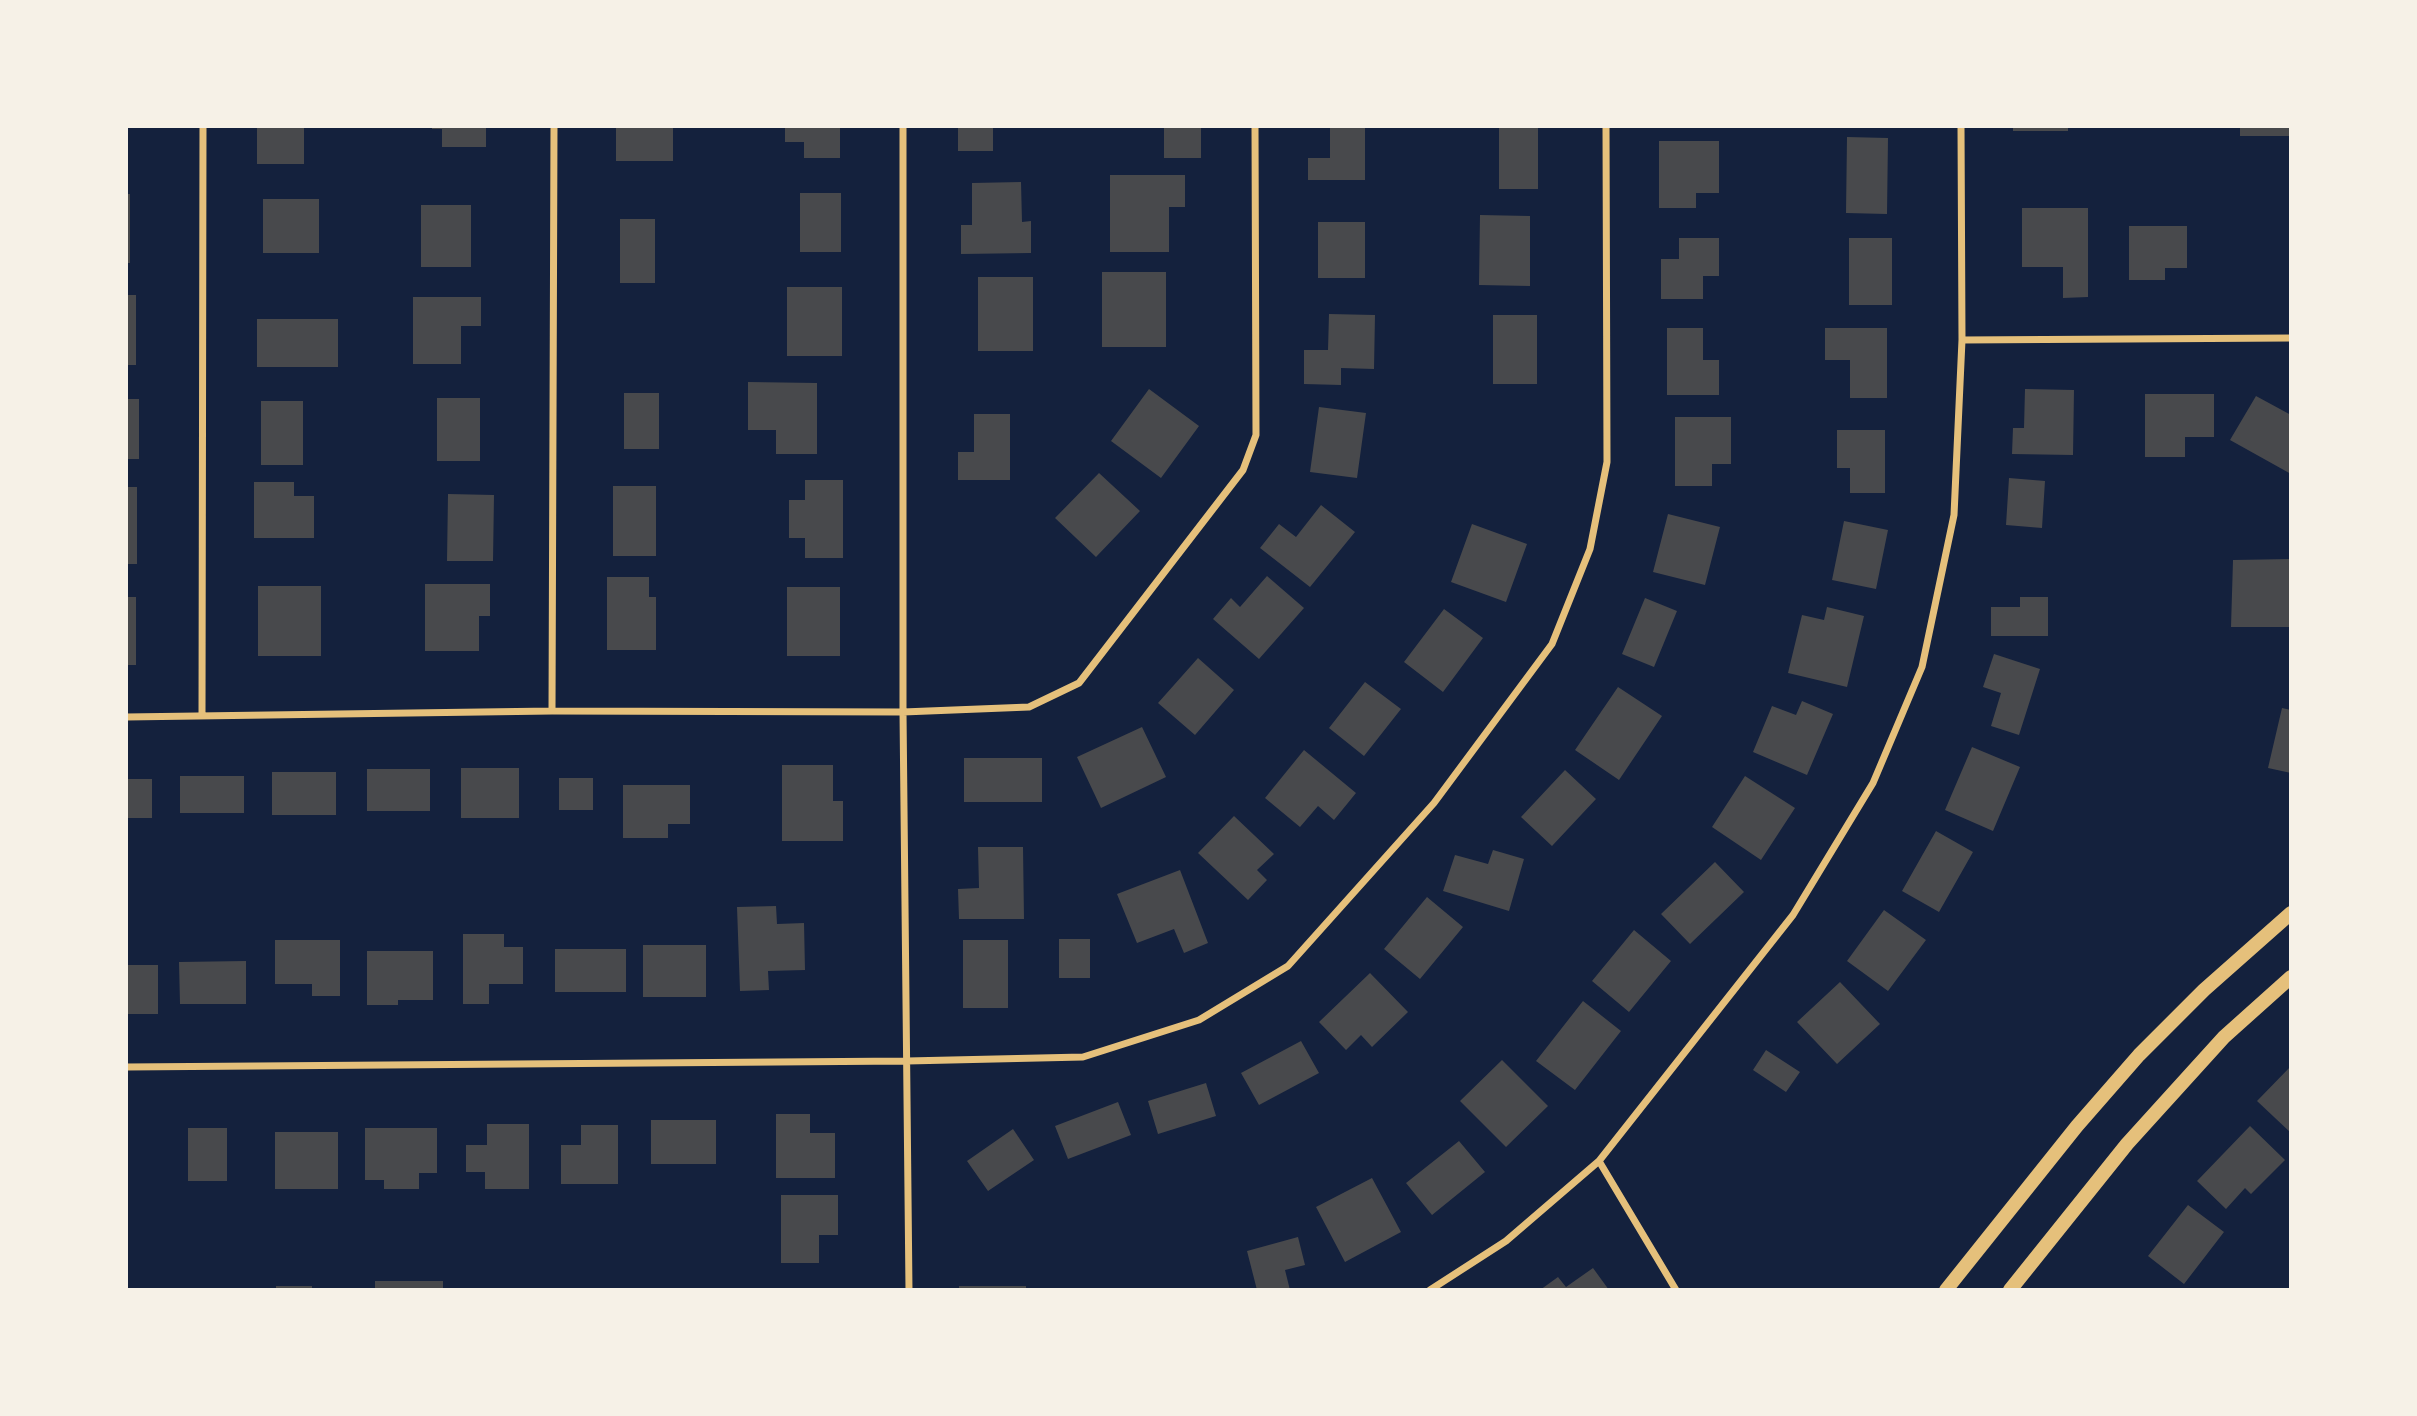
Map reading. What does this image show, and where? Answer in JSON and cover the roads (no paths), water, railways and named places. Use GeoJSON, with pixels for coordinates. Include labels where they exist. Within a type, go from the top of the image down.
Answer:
{"type":"FeatureCollection","features":[{"type":"Feature","properties":{"kind":"main road"},"geometry":{"type":"LineString","coordinates":[[1946,1290],[2077,1126],[2139,1055],[2204,990],[2291,913]]}},
{"type":"Feature","properties":{"kind":"main road"},"geometry":{"type":"LineString","coordinates":[[2010,1290],[2127,1143],[2224,1037],[2291,977]]}},
{"type":"Feature","properties":{"kind":"street"},"geometry":{"type":"LineString","coordinates":[[202,716],[203,126]]}},
{"type":"Feature","properties":{"kind":"street"},"geometry":{"type":"LineString","coordinates":[[552,711],[554,126]]}},
{"type":"Feature","properties":{"kind":"street"},"geometry":{"type":"LineString","coordinates":[[903,126],[903,712],[909,1290]]}},
{"type":"Feature","properties":{"kind":"street"},"geometry":{"type":"LineString","coordinates":[[126,717],[552,711],[903,712],[1029,707],[1079,683],[1243,470],[1256,435],[1255,126]]}},
{"type":"Feature","properties":{"kind":"street"},"geometry":{"type":"LineString","coordinates":[[126,1067],[1083,1057],[1199,1020],[1288,966],[1434,803],[1552,644],[1590,549],[1607,462],[1606,126]]}},
{"type":"Feature","properties":{"kind":"street"},"geometry":{"type":"LineString","coordinates":[[1430,1290],[1506,1241],[1599,1161],[1794,915],[1873,783],[1922,667],[1954,515],[1962,340],[1961,126]]}},
{"type":"Feature","properties":{"kind":"street"},"geometry":{"type":"LineString","coordinates":[[1962,340],[2291,338]]}},
{"type":"Feature","properties":{"kind":"street"},"geometry":{"type":"LineString","coordinates":[[1599,1161],[1676,1290]]}}]}
